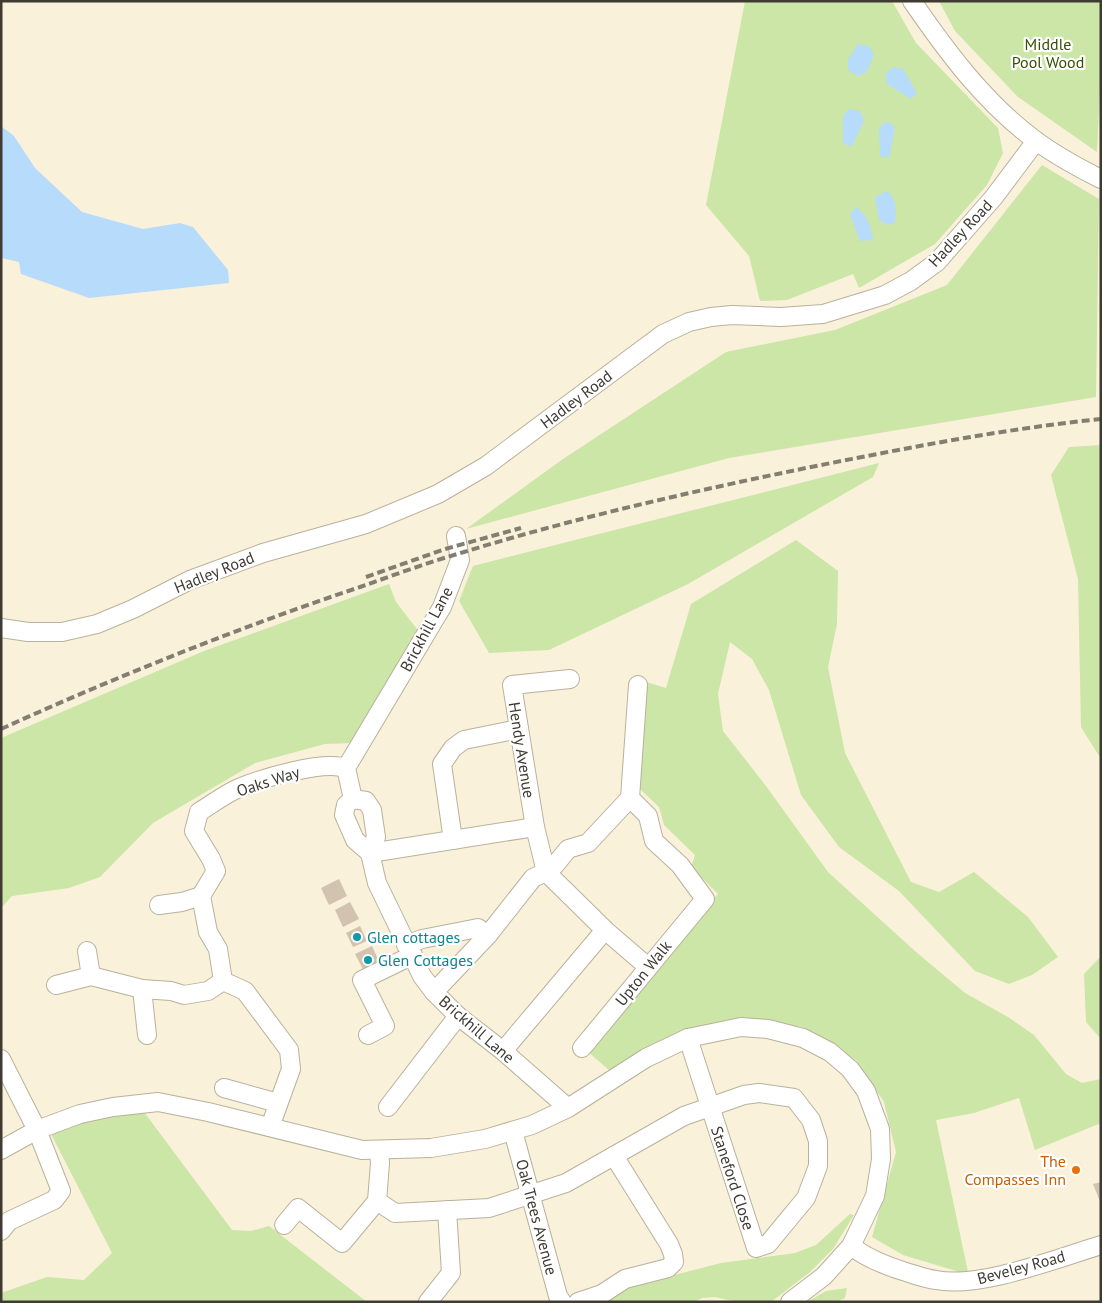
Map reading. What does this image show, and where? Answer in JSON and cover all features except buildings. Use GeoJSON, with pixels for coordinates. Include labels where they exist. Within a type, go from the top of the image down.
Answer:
{"type":"FeatureCollection","features":[{"type":"Feature","properties":{"kind":"street"},"geometry":{"type":"LineString","coordinates":[[912,1],[944,47],[1000,110],[1036,141],[1101,179]]}},
{"type":"Feature","properties":{"kind":"street","name":"Hadley Road"},"geometry":{"type":"LineString","coordinates":[[1,628],[28,632],[62,632],[97,624],[133,609],[190,580],[262,553],[366,524],[438,494],[486,466],[663,334],[689,322],[732,315],[781,317],[823,314],[884,295],[911,281],[937,262],[994,197],[1036,141]]}},
{"type":"Feature","properties":{"kind":"street","name":"Brickhill Lane"},"geometry":{"type":"LineString","coordinates":[[352,799],[346,768],[442,607],[460,560],[456,536]]}},
{"type":"Feature","properties":{"kind":"street","name":"Hendy Avenue"},"geometry":{"type":"LineString","coordinates":[[546,872],[534,827],[512,685],[570,679]]}},
{"type":"Feature","properties":{"kind":"street"},"geometry":{"type":"LineString","coordinates":[[434,992],[488,935],[533,878],[555,865],[568,849],[588,843],[630,798],[638,685]]}},
{"type":"Feature","properties":{"kind":"street"},"geometry":{"type":"LineString","coordinates":[[453,840],[442,764],[453,748],[464,740],[519,729]]}},
{"type":"Feature","properties":{"kind":"street","name":"Oaks Way"},"geometry":{"type":"LineString","coordinates":[[201,896],[216,871],[194,831],[199,812],[239,788],[296,770],[337,765],[346,768]]}},
{"type":"Feature","properties":{"kind":"street","name":"Upton Walk"},"geometry":{"type":"LineString","coordinates":[[582,1048],[705,899],[680,865],[654,840],[648,816],[630,798]]}},
{"type":"Feature","properties":{"kind":"street","name":"Brickhill Lane"},"geometry":{"type":"LineString","coordinates":[[352,799],[346,805],[344,815],[355,840],[370,854]]}},
{"type":"Feature","properties":{"kind":"street","name":"Brickhill Lane"},"geometry":{"type":"LineString","coordinates":[[352,799],[366,801],[372,810],[376,837],[370,854],[377,884],[422,976],[434,992],[458,1016],[503,1051],[568,1108]]}},
{"type":"Feature","properties":{"kind":"street"},"geometry":{"type":"LineString","coordinates":[[370,854],[534,827]]}},
{"type":"Feature","properties":{"kind":"street"},"geometry":{"type":"LineString","coordinates":[[546,872],[606,930],[648,967]]}},
{"type":"Feature","properties":{"kind":"street"},"geometry":{"type":"LineString","coordinates":[[159,905],[182,902],[201,896],[208,932],[218,949],[223,981]]}},
{"type":"Feature","properties":{"kind":"street"},"geometry":{"type":"LineString","coordinates":[[368,1035],[384,1026],[362,980],[409,950],[422,939],[478,928],[488,935]]}},
{"type":"Feature","properties":{"kind":"street"},"geometry":{"type":"LineString","coordinates":[[503,1051],[606,930]]}},
{"type":"Feature","properties":{"kind":"street"},"geometry":{"type":"LineString","coordinates":[[87,951],[90,976]]}},
{"type":"Feature","properties":{"kind":"street"},"geometry":{"type":"LineString","coordinates":[[56,985],[90,976],[142,990],[170,991],[184,995],[208,990],[223,981]]}},
{"type":"Feature","properties":{"kind":"street"},"geometry":{"type":"LineString","coordinates":[[223,981],[246,991],[289,1050],[291,1069],[270,1127]]}},
{"type":"Feature","properties":{"kind":"street"},"geometry":{"type":"LineString","coordinates":[[142,990],[147,1035]]}},
{"type":"Feature","properties":{"kind":"street"},"geometry":{"type":"LineString","coordinates":[[388,1107],[458,1016]]}},
{"type":"Feature","properties":{"kind":"street"},"geometry":{"type":"LineString","coordinates":[[1,1150],[37,1130],[80,1114],[114,1107],[158,1102],[208,1112],[362,1150],[431,1148],[485,1139],[532,1125],[568,1108],[646,1058],[688,1038],[741,1027],[768,1029],[803,1038],[830,1052],[850,1069],[866,1091],[880,1129],[881,1158],[874,1196],[851,1246],[824,1276],[790,1302]]}},
{"type":"Feature","properties":{"kind":"street","name":"Staneford Close"},"geometry":{"type":"LineString","coordinates":[[688,1038],[710,1107],[756,1248],[768,1244],[806,1198],[818,1166],[818,1141],[811,1120],[794,1098],[759,1093],[744,1095],[710,1107]]}},
{"type":"Feature","properties":{"kind":"street"},"geometry":{"type":"LineString","coordinates":[[1,1231],[9,1221],[54,1200],[60,1191],[37,1130],[3,1067]]}},
{"type":"Feature","properties":{"kind":"street"},"geometry":{"type":"LineString","coordinates":[[224,1088],[278,1103]]}},
{"type":"Feature","properties":{"kind":"street"},"geometry":{"type":"LineString","coordinates":[[377,1201],[396,1213],[489,1208],[531,1196],[566,1183],[684,1116],[710,1107]]}},
{"type":"Feature","properties":{"kind":"street","name":"Oak Trees Avenue"},"geometry":{"type":"LineString","coordinates":[[513,1131],[558,1296],[562,1302]]}},
{"type":"Feature","properties":{"kind":"street"},"geometry":{"type":"LineString","coordinates":[[284,1225],[298,1208],[342,1243],[377,1201],[380,1163],[379,1150]]}},
{"type":"Feature","properties":{"kind":"street"},"geometry":{"type":"LineString","coordinates":[[578,1302],[602,1294],[625,1279],[668,1268],[674,1262],[669,1244],[614,1156]]}},
{"type":"Feature","properties":{"kind":"street"},"geometry":{"type":"LineString","coordinates":[[428,1302],[451,1273],[447,1210]]}},
{"type":"Feature","properties":{"kind":"street","name":"Beveley Road"},"geometry":{"type":"LineString","coordinates":[[851,1246],[882,1265],[937,1281],[966,1281],[1022,1269],[1101,1245]]}},
{"type":"Feature","properties":{"kind":"green space"},"geometry":{"type":"Polygon","coordinates":[[[745,1],[892,1],[916,43],[998,128],[1003,153],[987,185],[935,244],[859,288],[853,274],[787,300],[760,301],[749,256],[706,205],[745,1]]]}},
{"type":"Feature","properties":{"kind":"green space","name":"Middle Pool Wood"},"geometry":{"type":"Polygon","coordinates":[[[939,1],[1101,1],[1101,65],[1097,152],[1018,97],[955,31],[939,1]]]}},
{"type":"Feature","properties":{"kind":"green space"},"geometry":{"type":"Polygon","coordinates":[[[1042,165],[1099,199],[1096,397],[729,458],[466,529],[563,459],[726,352],[835,330],[947,285],[1042,165]]]}},
{"type":"Feature","properties":{"kind":"green space"},"geometry":{"type":"Polygon","coordinates":[[[1101,445],[1101,759],[1081,727],[1078,579],[1051,475],[1069,447],[1101,445]]]}},
{"type":"Feature","properties":{"kind":"green space"},"geometry":{"type":"Polygon","coordinates":[[[879,463],[873,477],[688,584],[549,650],[489,653],[459,601],[473,566],[879,463]]]}},
{"type":"Feature","properties":{"kind":"green space"},"geometry":{"type":"Polygon","coordinates":[[[796,540],[838,571],[837,624],[828,667],[845,753],[911,882],[939,892],[974,872],[1028,917],[1058,957],[1032,975],[1009,984],[975,971],[899,891],[839,847],[801,795],[769,690],[752,659],[730,642],[718,694],[723,731],[766,786],[828,872],[916,952],[965,993],[1008,1017],[1034,1035],[1066,1074],[1082,1083],[1101,1079],[1101,1123],[1035,1150],[1019,1098],[974,1113],[936,1120],[968,1272],[963,1273],[903,1255],[872,1237],[896,1152],[884,1102],[857,1061],[803,1027],[740,1019],[639,1053],[610,1071],[586,1050],[700,912],[718,894],[691,867],[695,855],[664,825],[659,807],[640,789],[646,682],[666,688],[691,604],[796,540]]]}},
{"type":"Feature","properties":{"kind":"green space"},"geometry":{"type":"Polygon","coordinates":[[[389,584],[396,602],[420,633],[353,743],[325,744],[255,763],[153,823],[100,877],[69,888],[12,896],[1,908],[1,738],[204,651],[389,584]]]}},
{"type":"Feature","properties":{"kind":"green space"},"geometry":{"type":"Polygon","coordinates":[[[1101,956],[1101,1039],[1086,1022],[1084,974],[1101,956]]]}},
{"type":"Feature","properties":{"kind":"green space"},"geometry":{"type":"Polygon","coordinates":[[[144,1112],[232,1230],[251,1231],[269,1226],[367,1302],[1,1302],[1,1293],[47,1277],[84,1280],[112,1253],[51,1134],[87,1120],[144,1112]]]}},
{"type":"Feature","properties":{"kind":"green space"},"geometry":{"type":"Polygon","coordinates":[[[850,1214],[854,1215],[833,1249],[810,1272],[771,1302],[737,1302],[715,1297],[702,1298],[694,1302],[599,1302],[632,1286],[721,1263],[795,1253],[816,1245],[850,1214]]]}},
{"type":"Feature","properties":{"kind":"green space"},"geometry":{"type":"Polygon","coordinates":[[[847,1288],[845,1298],[836,1302],[807,1302],[826,1291],[847,1288]]]}},
{"type":"Feature","properties":{"kind":"water"},"geometry":{"type":"Polygon","coordinates":[[[858,44],[868,46],[874,54],[867,72],[858,76],[848,70],[848,60],[858,44]]]}},
{"type":"Feature","properties":{"kind":"water"},"geometry":{"type":"Polygon","coordinates":[[[893,67],[903,69],[917,93],[911,99],[887,84],[885,75],[893,67]]]}},
{"type":"Feature","properties":{"kind":"water"},"geometry":{"type":"Polygon","coordinates":[[[849,109],[860,111],[864,121],[852,146],[843,144],[843,116],[849,109]]]}},
{"type":"Feature","properties":{"kind":"water"},"geometry":{"type":"Polygon","coordinates":[[[886,121],[895,127],[889,158],[880,156],[879,128],[886,121]]]}},
{"type":"Feature","properties":{"kind":"water"},"geometry":{"type":"Polygon","coordinates":[[[1,126],[14,136],[35,168],[82,212],[143,229],[180,223],[193,227],[228,270],[229,283],[89,298],[21,274],[19,262],[1,258],[1,126]]]}},
{"type":"Feature","properties":{"kind":"water"},"geometry":{"type":"Polygon","coordinates":[[[887,191],[893,198],[896,209],[895,223],[888,225],[879,220],[875,197],[887,191]]]}},
{"type":"Feature","properties":{"kind":"water"},"geometry":{"type":"Polygon","coordinates":[[[856,207],[868,221],[873,240],[860,241],[850,214],[856,207]]]}},
{"type":"Feature","properties":{"kind":"railway"},"geometry":{"type":"LineString","coordinates":[[1,729],[89,690],[224,636],[412,569],[507,539],[636,505],[811,467],[991,434],[1101,419]]}},
{"type":"Feature","properties":{"kind":"railway"},"geometry":{"type":"LineString","coordinates":[[366,577],[445,549],[521,528]]}},
{"type":"Feature","properties":{"kind":"place","name":"Glen cottages"},"geometry":{"type":"Point","coordinates":[357,937]}},
{"type":"Feature","properties":{"kind":"place","name":"Glen Cottages"},"geometry":{"type":"Point","coordinates":[368,960]}},
{"type":"Feature","properties":{"kind":"place","name":"The Compasses Inn"},"geometry":{"type":"Point","coordinates":[1076,1170]}}]}
